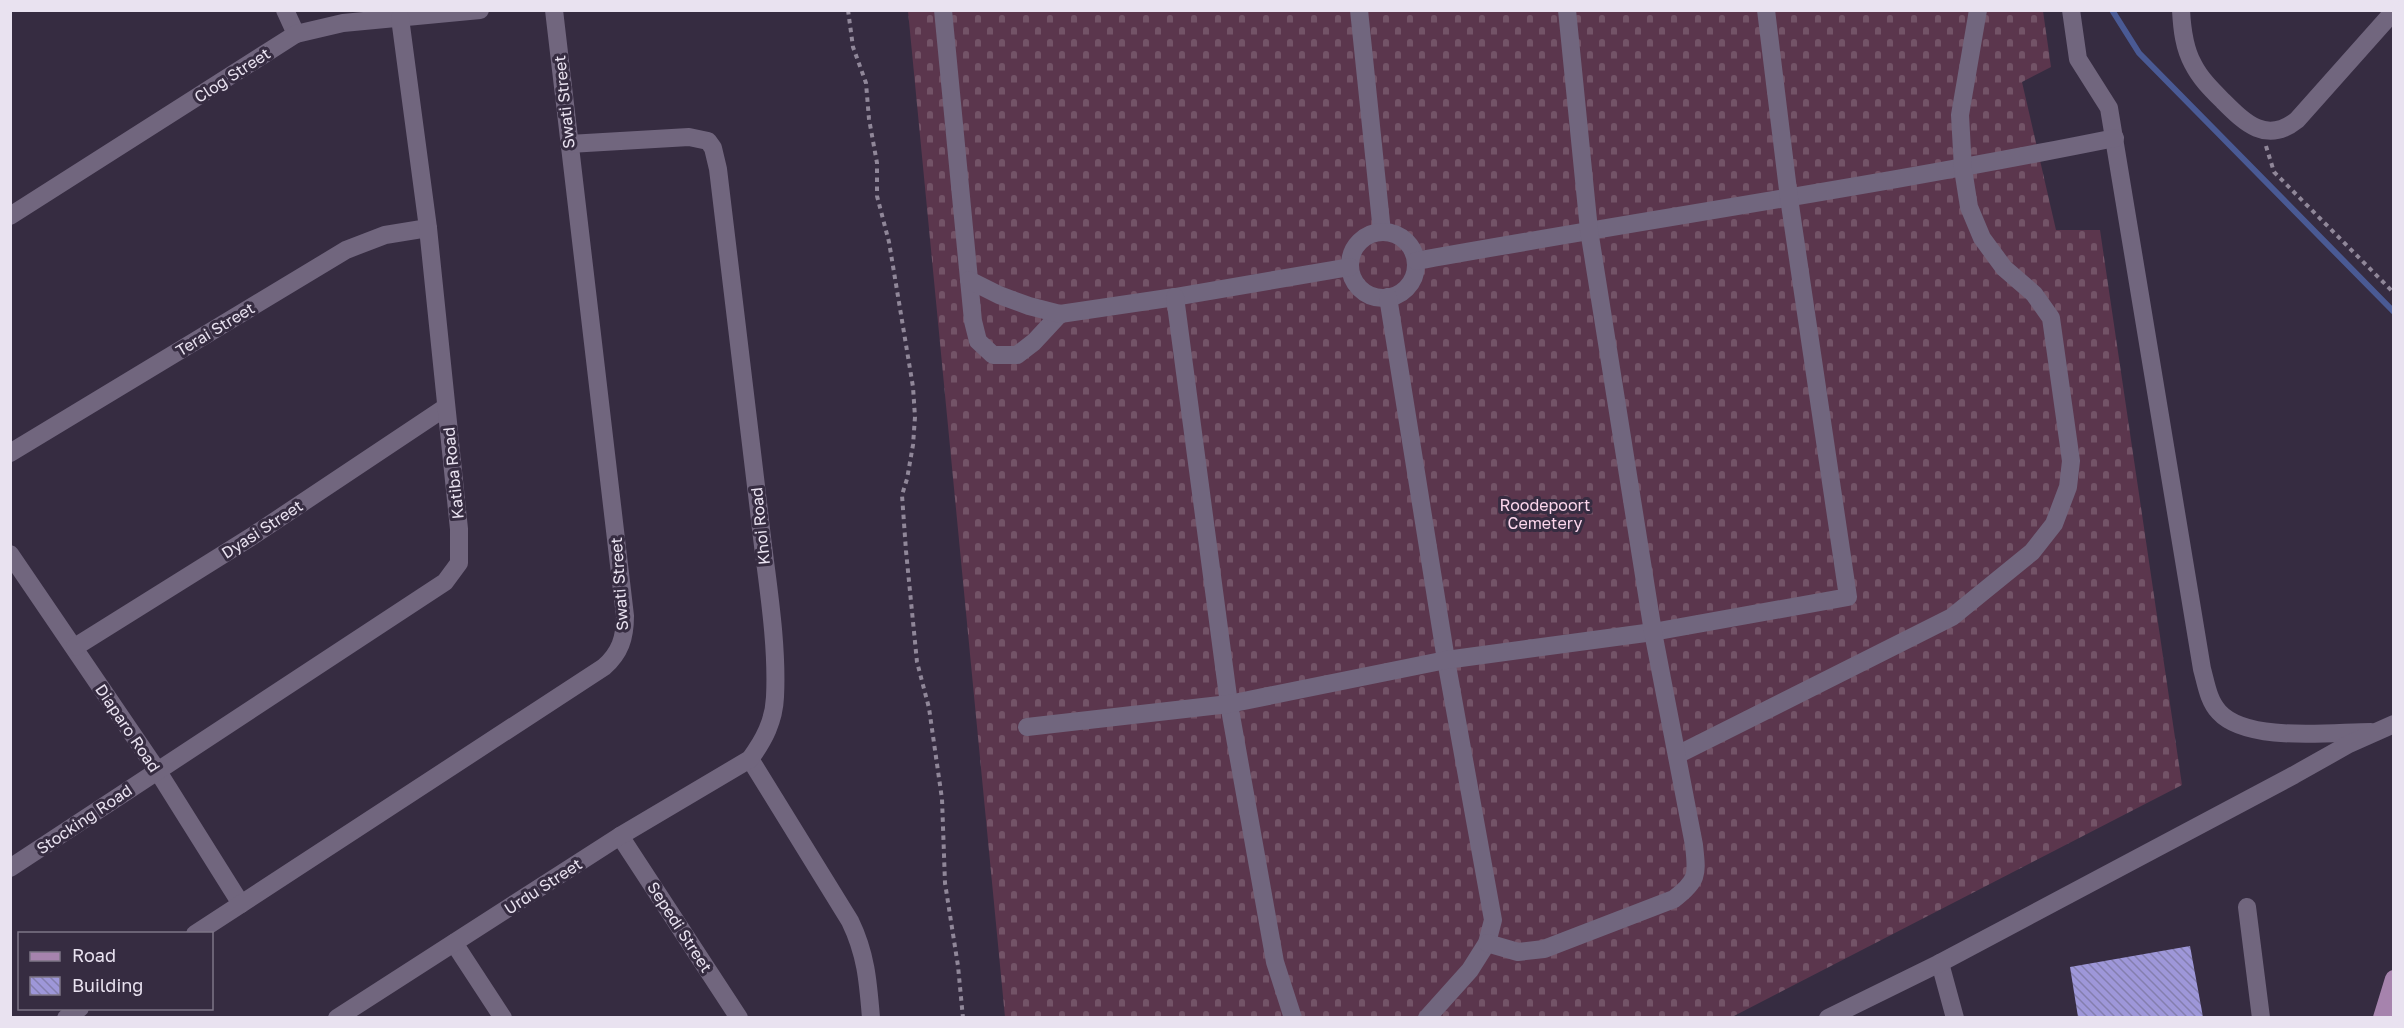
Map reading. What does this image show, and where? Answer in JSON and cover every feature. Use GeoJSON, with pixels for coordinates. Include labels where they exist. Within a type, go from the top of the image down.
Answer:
{"type":"FeatureCollection","features":[{"type":"Feature","properties":{"kind":"main road"},"geometry":{"type":"LineString","coordinates":[[2382,1017],[2394,979]]}},
{"type":"Feature","properties":{"kind":"street"},"geometry":{"type":"LineString","coordinates":[[285,10],[296,34]]}},
{"type":"Feature","properties":{"kind":"street","name":"Clog Street"},"geometry":{"type":"LineString","coordinates":[[10,216],[296,34],[326,26],[392,16],[480,10]]}},
{"type":"Feature","properties":{"kind":"street","name":"Swati Street"},"geometry":{"type":"LineString","coordinates":[[197,932],[604,667],[618,653],[625,616],[554,10]]}},
{"type":"Feature","properties":{"kind":"street"},"geometry":{"type":"LineString","coordinates":[[942,10],[969,280],[978,341],[993,355],[1017,355],[1034,342],[1060,314]]}},
{"type":"Feature","properties":{"kind":"street"},"geometry":{"type":"LineString","coordinates":[[1359,10],[1382,232]]}},
{"type":"Feature","properties":{"kind":"street"},"geometry":{"type":"LineString","coordinates":[[1487,943],[1518,952],[1544,949],[1674,899],[1690,887],[1696,870],[1694,845],[1653,632],[1589,230],[1567,10]]}},
{"type":"Feature","properties":{"kind":"street"},"geometry":{"type":"LineString","coordinates":[[1027,727],[1229,704],[1446,660],[1653,632],[1848,597],[1789,198],[1766,10]]}},
{"type":"Feature","properties":{"kind":"street"},"geometry":{"type":"LineString","coordinates":[[1677,755],[1952,617],[2032,552],[2054,524],[2068,487],[2071,461],[2051,318],[2034,294],[2004,268],[1982,238],[1969,207],[1963,169],[1960,115],[1978,10]]}},
{"type":"Feature","properties":{"kind":"street"},"geometry":{"type":"LineString","coordinates":[[2071,10],[2078,59],[2109,108],[2202,669],[2209,695],[2219,712],[2235,724],[2255,730],[2295,733],[2372,732]]}},
{"type":"Feature","properties":{"kind":"street"},"geometry":{"type":"LineString","coordinates":[[2181,10],[2185,45],[2192,64],[2206,84],[2243,121],[2264,130],[2276,131],[2288,127],[2297,120],[2388,14]]}},
{"type":"Feature","properties":{"kind":"street","name":"Katiba Road"},"geometry":{"type":"LineString","coordinates":[[157,770],[445,582],[459,563],[460,550],[428,228],[392,16]]}},
{"type":"Feature","properties":{"kind":"street","name":"Khoi Road"},"geometry":{"type":"LineString","coordinates":[[569,144],[688,136],[708,141],[713,148],[718,169],[741,351],[774,664],[775,698],[770,722],[764,740],[750,759]]}},
{"type":"Feature","properties":{"kind":"street"},"geometry":{"type":"LineString","coordinates":[[1416,261],[1589,230],[1963,169],[2115,138]]}},
{"type":"Feature","properties":{"kind":"street","name":"Terai Street"},"geometry":{"type":"LineString","coordinates":[[10,453],[346,250],[386,235],[428,228]]}},
{"type":"Feature","properties":{"kind":"street"},"geometry":{"type":"LineString","coordinates":[[1382,232],[1401,237],[1408,243],[1416,261],[1412,280],[1406,288],[1388,297],[1377,297],[1358,286],[1350,267],[1355,247],[1372,234],[1382,232]]}},
{"type":"Feature","properties":{"kind":"street"},"geometry":{"type":"LineString","coordinates":[[969,280],[1019,303],[1060,314],[1350,267]]}},
{"type":"Feature","properties":{"kind":"street"},"geometry":{"type":"LineString","coordinates":[[1175,297],[1229,704],[1275,962],[1293,1017]]}},
{"type":"Feature","properties":{"kind":"street"},"geometry":{"type":"LineString","coordinates":[[1388,297],[1446,660],[1493,920],[1487,943],[1470,969],[1427,1017]]}},
{"type":"Feature","properties":{"kind":"street","name":"Dyasi Street"},"geometry":{"type":"LineString","coordinates":[[75,647],[251,537],[446,407]]}},
{"type":"Feature","properties":{"kind":"street","name":"Diaparo Road"},"geometry":{"type":"LineString","coordinates":[[10,554],[157,770],[241,904]]}},
{"type":"Feature","properties":{"kind":"street"},"geometry":{"type":"LineString","coordinates":[[1828,1017],[1940,963],[2372,732],[2394,724]]}},
{"type":"Feature","properties":{"kind":"street"},"geometry":{"type":"LineString","coordinates":[[750,759],[860,941],[867,966],[872,1017]]}},
{"type":"Feature","properties":{"kind":"street","name":"Urdu Street"},"geometry":{"type":"LineString","coordinates":[[338,1017],[620,836],[750,759]]}},
{"type":"Feature","properties":{"kind":"street","name":"Stocking Road"},"geometry":{"type":"LineString","coordinates":[[10,868],[157,770]]}},
{"type":"Feature","properties":{"kind":"street","name":"Sepedi Street"},"geometry":{"type":"LineString","coordinates":[[620,836],[739,1017]]}},
{"type":"Feature","properties":{"kind":"street"},"geometry":{"type":"LineString","coordinates":[[2247,907],[2261,1017]]}},
{"type":"Feature","properties":{"kind":"street"},"geometry":{"type":"LineString","coordinates":[[454,943],[503,1017]]}},
{"type":"Feature","properties":{"kind":"street"},"geometry":{"type":"LineString","coordinates":[[1940,963],[1955,1017]]}},
{"type":"Feature","properties":{"kind":"path"},"geometry":{"type":"LineString","coordinates":[[848,10],[853,47],[866,83],[869,119],[877,163],[877,196],[891,254],[913,387],[915,417],[913,445],[902,495],[906,551],[917,662],[929,708],[942,799],[945,883],[957,957],[963,1017]]}},
{"type":"Feature","properties":{"kind":"path"},"geometry":{"type":"LineString","coordinates":[[2264,130],[2274,172],[2394,293]]}},
{"type":"Feature","properties":{"kind":"green space","name":"Roodepoort Cemetery"},"geometry":{"type":"Polygon","coordinates":[[[908,11],[2043,11],[2051,67],[2022,82],[2056,230],[2100,230],[2182,785],[1732,1017],[1005,1017],[908,11]]]}},
{"type":"Feature","properties":{"kind":"building"},"geometry":{"type":"Polygon","coordinates":[[[2190,946],[2203,1017],[2078,1017],[2070,967],[2190,946]]]}},
{"type":"Feature","properties":{"kind":"waterway"},"geometry":{"type":"LineString","coordinates":[[2112,10],[2139,53],[2394,312]]}}]}
